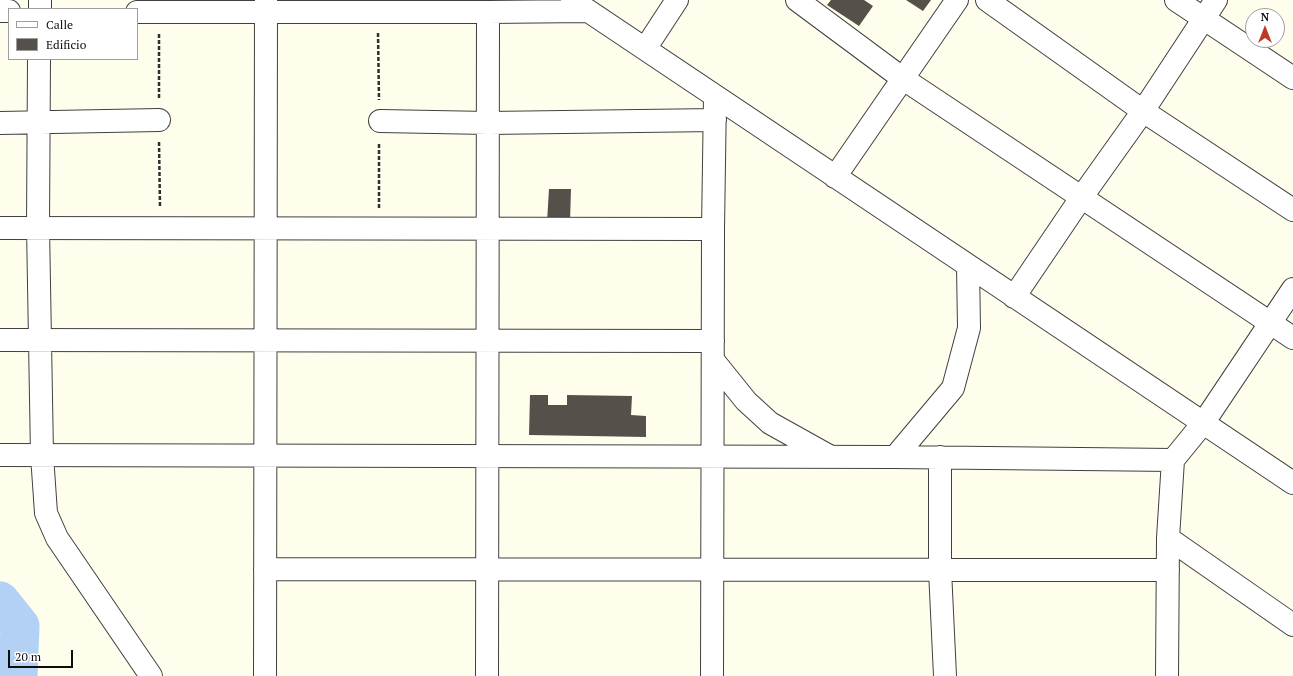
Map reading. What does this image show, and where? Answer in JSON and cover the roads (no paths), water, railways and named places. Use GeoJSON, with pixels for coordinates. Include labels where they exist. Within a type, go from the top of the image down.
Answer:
{"type":"FeatureCollection","features":[{"type":"Feature","properties":{"kind":"street"},"geometry":{"type":"LineString","coordinates":[[645,49],[677,0]]}},
{"type":"Feature","properties":{"kind":"street"},"geometry":{"type":"LineString","coordinates":[[797,0],[902,78],[1293,338]]}},
{"type":"Feature","properties":{"kind":"street"},"geometry":{"type":"LineString","coordinates":[[835,177],[957,0]]}},
{"type":"Feature","properties":{"kind":"street"},"geometry":{"type":"LineString","coordinates":[[986,0],[1143,111],[1293,210]]}},
{"type":"Feature","properties":{"kind":"street"},"geometry":{"type":"LineString","coordinates":[[1176,0],[1293,78]]}},
{"type":"Feature","properties":{"kind":"street"},"geometry":{"type":"LineString","coordinates":[[1014,297],[1081,198],[1143,111],[1216,0]]}},
{"type":"Feature","properties":{"kind":"street"},"geometry":{"type":"LineString","coordinates":[[265,676],[266,6]]}},
{"type":"Feature","properties":{"kind":"street"},"geometry":{"type":"LineString","coordinates":[[138,12],[266,6],[488,12],[580,6],[1014,297],[1204,422],[1293,483]]}},
{"type":"Feature","properties":{"kind":"street"},"geometry":{"type":"LineString","coordinates":[[487,676],[488,12]]}},
{"type":"Feature","properties":{"kind":"street"},"geometry":{"type":"LineString","coordinates":[[39,60],[38,227],[42,455],[46,513],[57,538],[151,676]]}},
{"type":"Feature","properties":{"kind":"street"},"geometry":{"type":"LineString","coordinates":[[712,676],[713,229],[715,96]]}},
{"type":"Feature","properties":{"kind":"street"},"geometry":{"type":"LineString","coordinates":[[0,123],[159,120]]}},
{"type":"Feature","properties":{"kind":"street"},"geometry":{"type":"LineString","coordinates":[[380,121],[488,123],[715,120]]}},
{"type":"Feature","properties":{"kind":"street"},"geometry":{"type":"LineString","coordinates":[[0,228],[713,229]]}},
{"type":"Feature","properties":{"kind":"street"},"geometry":{"type":"LineString","coordinates":[[895,457],[953,388],[969,328],[968,266]]}},
{"type":"Feature","properties":{"kind":"street"},"geometry":{"type":"LineString","coordinates":[[1167,676],[1168,538],[1173,460],[1204,422],[1293,289]]}},
{"type":"Feature","properties":{"kind":"street"},"geometry":{"type":"LineString","coordinates":[[0,340],[488,340],[713,351]]}},
{"type":"Feature","properties":{"kind":"street"},"geometry":{"type":"LineString","coordinates":[[713,351],[746,401],[770,423],[832,457]]}},
{"type":"Feature","properties":{"kind":"street"},"geometry":{"type":"LineString","coordinates":[[0,455],[940,457],[1173,460]]}},
{"type":"Feature","properties":{"kind":"street"},"geometry":{"type":"LineString","coordinates":[[940,457],[940,570],[945,676]]}},
{"type":"Feature","properties":{"kind":"street"},"geometry":{"type":"LineString","coordinates":[[1168,538],[1293,625]]}},
{"type":"Feature","properties":{"kind":"street"},"geometry":{"type":"LineString","coordinates":[[265,569],[1168,570]]}},
{"type":"Feature","properties":{"kind":"waterway"},"geometry":{"type":"LineString","coordinates":[[0,601],[20,626],[18,676]]}}]}
